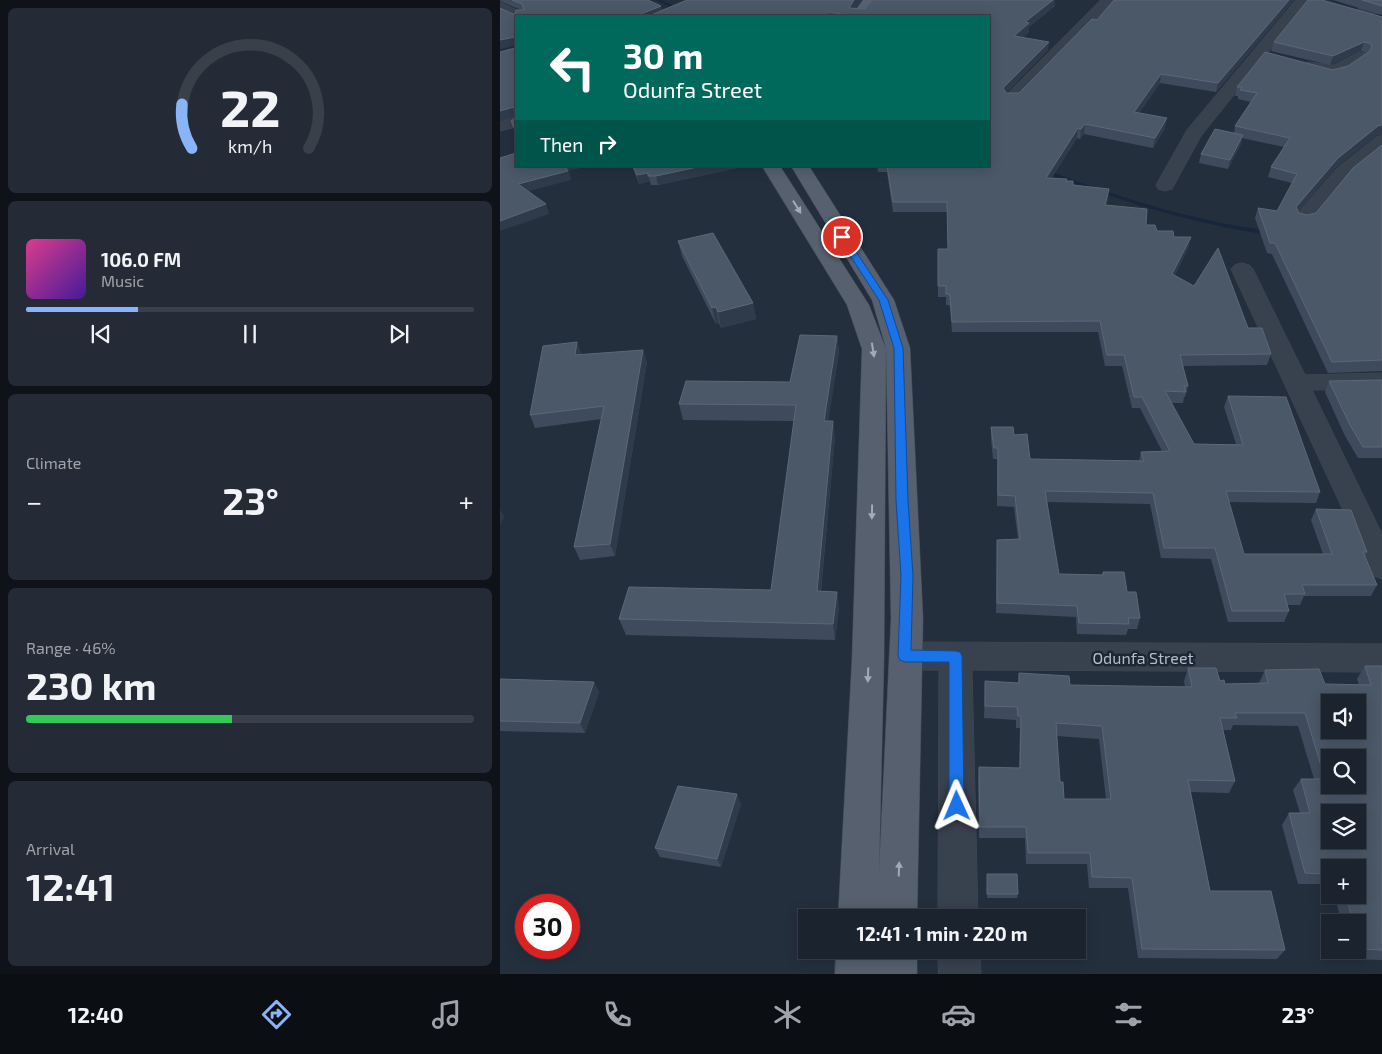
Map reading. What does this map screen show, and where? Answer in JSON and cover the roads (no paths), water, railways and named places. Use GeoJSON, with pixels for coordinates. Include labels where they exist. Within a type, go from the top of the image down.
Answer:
{"type":"FeatureCollection","features":[{"type":"Feature","properties":{"kind":"main road"},"geometry":{"type":"LineString","coordinates":[[844,15],[855,0]]}},
{"type":"Feature","properties":{"kind":"main road"},"geometry":{"type":"LineString","coordinates":[[859,15],[870,0]]}},
{"type":"Feature","properties":{"kind":"main road"},"geometry":{"type":"LineString","coordinates":[[772,167],[858,305],[874,349],[868,659],[858,909]]}},
{"type":"Feature","properties":{"kind":"main road"},"geometry":{"type":"LineString","coordinates":[[801,167],[883,300],[898,348],[902,500],[907,576],[897,909]]}},
{"type":"Feature","properties":{"kind":"main road"},"geometry":{"type":"LineString","coordinates":[[856,974],[857,959]]}},
{"type":"Feature","properties":{"kind":"main road"},"geometry":{"type":"LineString","coordinates":[[896,959],[896,974]]}},
{"type":"Feature","properties":{"kind":"street"},"geometry":{"type":"LineString","coordinates":[[1012,98],[1109,0]]}},
{"type":"Feature","properties":{"kind":"street"},"geometry":{"type":"LineString","coordinates":[[1165,185],[1194,134],[1303,0]]}},
{"type":"Feature","properties":{"kind":"street"},"geometry":{"type":"LineString","coordinates":[[500,6],[516,15]]}},
{"type":"Feature","properties":{"kind":"street"},"geometry":{"type":"LineString","coordinates":[[1382,8],[1352,12],[1382,20]]}},
{"type":"Feature","properties":{"kind":"street"},"geometry":{"type":"LineString","coordinates":[[1259,54],[1276,58]]}},
{"type":"Feature","properties":{"kind":"street"},"geometry":{"type":"LineString","coordinates":[[1294,63],[1321,70],[1339,71],[1361,56]]}},
{"type":"Feature","properties":{"kind":"street"},"geometry":{"type":"LineString","coordinates":[[500,126],[515,122]]}},
{"type":"Feature","properties":{"kind":"street"},"geometry":{"type":"LineString","coordinates":[[1304,218],[1342,173],[1382,141]]}},
{"type":"Feature","properties":{"kind":"street"},"geometry":{"type":"LineString","coordinates":[[1242,269],[1382,566]]}},
{"type":"Feature","properties":{"kind":"street"},"geometry":{"type":"LineString","coordinates":[[1296,383],[1382,381]]}},
{"type":"Feature","properties":{"kind":"street","name":"Odunfa Street"},"geometry":{"type":"LineString","coordinates":[[905,656],[1382,658]]}},
{"type":"Feature","properties":{"kind":"street"},"geometry":{"type":"LineString","coordinates":[[956,656],[958,909]]}},
{"type":"Feature","properties":{"kind":"street"},"geometry":{"type":"LineString","coordinates":[[959,959],[960,974]]}},
{"type":"Feature","properties":{"kind":"waterway"},"geometry":{"type":"LineString","coordinates":[[658,0],[691,15]]}},
{"type":"Feature","properties":{"kind":"waterway"},"geometry":{"type":"LineString","coordinates":[[1044,171],[1154,209],[1210,223],[1269,233]]}}]}
